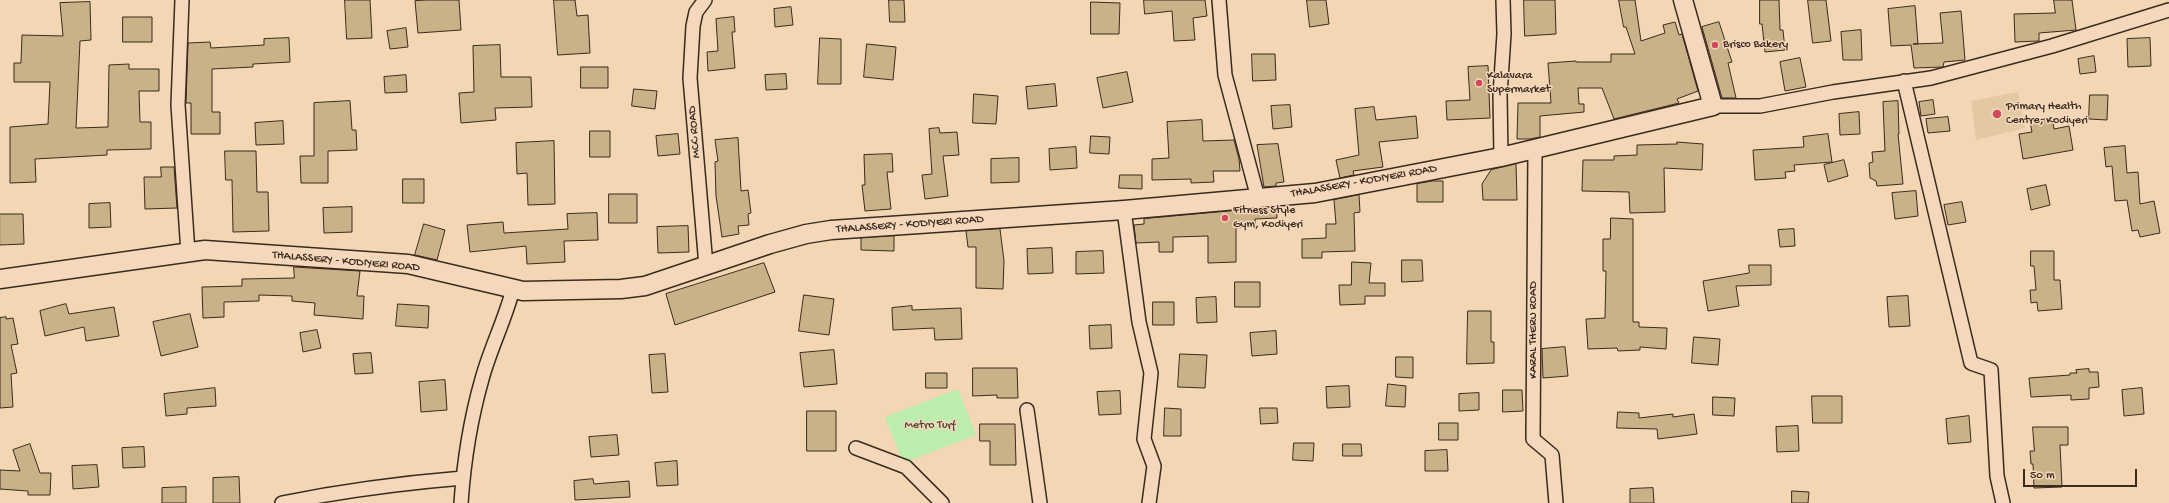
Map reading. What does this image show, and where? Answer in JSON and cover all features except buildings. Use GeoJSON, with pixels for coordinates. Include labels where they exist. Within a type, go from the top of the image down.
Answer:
{"type":"FeatureCollection","features":[{"type":"Feature","properties":{"kind":"main road"},"geometry":{"type":"LineString","coordinates":[[1683,0],[1713,106]]}},
{"type":"Feature","properties":{"kind":"main road","name":"THALASSERY - KODIYERI ROAD"},"geometry":{"type":"LineString","coordinates":[[0,279],[205,250],[408,264],[523,291],[627,288],[646,286],[770,244],[806,234],[831,230],[1124,210],[1315,193],[1501,157],[1713,106]]}},
{"type":"Feature","properties":{"kind":"street"},"geometry":{"type":"LineString","coordinates":[[182,0],[178,105],[188,253]]}},
{"type":"Feature","properties":{"kind":"street","name":"MCC ROAD"},"geometry":{"type":"LineString","coordinates":[[705,0],[696,12],[693,26],[690,78],[706,266]]}},
{"type":"Feature","properties":{"kind":"street"},"geometry":{"type":"LineString","coordinates":[[1219,0],[1225,75],[1258,198]]}},
{"type":"Feature","properties":{"kind":"street"},"geometry":{"type":"LineString","coordinates":[[1501,157],[1500,95],[1504,34],[1503,0]]}},
{"type":"Feature","properties":{"kind":"street"},"geometry":{"type":"LineString","coordinates":[[1713,106],[1760,106],[1833,92],[1931,78],[2052,46],[2169,10]]}},
{"type":"Feature","properties":{"kind":"street"},"geometry":{"type":"LineString","coordinates":[[1904,82],[1972,363],[1991,370],[1997,476],[2002,503]]}},
{"type":"Feature","properties":{"kind":"street","name":"KARAL THERU ROAD"},"geometry":{"type":"LineString","coordinates":[[1535,149],[1533,439],[1552,455],[1556,503]]}},
{"type":"Feature","properties":{"kind":"street"},"geometry":{"type":"LineString","coordinates":[[1124,210],[1139,322],[1151,373],[1144,439],[1154,466],[1149,503]]}},
{"type":"Feature","properties":{"kind":"street"},"geometry":{"type":"LineString","coordinates":[[461,503],[468,432],[482,378],[508,309],[513,289]]}},
{"type":"Feature","properties":{"kind":"street"},"geometry":{"type":"LineString","coordinates":[[1027,410],[1040,503]]}},
{"type":"Feature","properties":{"kind":"street"},"geometry":{"type":"LineString","coordinates":[[856,448],[906,467],[942,503]]}},
{"type":"Feature","properties":{"kind":"street"},"geometry":{"type":"LineString","coordinates":[[282,503],[332,493],[407,483],[463,478]]}},
{"type":"Feature","properties":{"kind":"shaded area","name":"Primary Health Centre, Kodiyeri"},"geometry":{"type":"Polygon","coordinates":[[[2018,92],[2025,128],[1976,140],[1971,101],[2018,92]]]}},
{"type":"Feature","properties":{"kind":"green space","name":"Metro Turf"},"geometry":{"type":"Polygon","coordinates":[[[958,389],[976,435],[903,463],[885,417],[958,389]]]}},
{"type":"Feature","properties":{"kind":"place","name":"Brisco Bakery"},"geometry":{"type":"Point","coordinates":[1715,45]}},
{"type":"Feature","properties":{"kind":"place","name":"Kalavara Supermarket"},"geometry":{"type":"Point","coordinates":[1479,83]}},
{"type":"Feature","properties":{"kind":"place","name":"Primary Health Centre, Kodiyeri"},"geometry":{"type":"Point","coordinates":[1997,114]}},
{"type":"Feature","properties":{"kind":"place","name":"Fitness Style Gym, Kodiyeri"},"geometry":{"type":"Point","coordinates":[1225,218]}}]}
